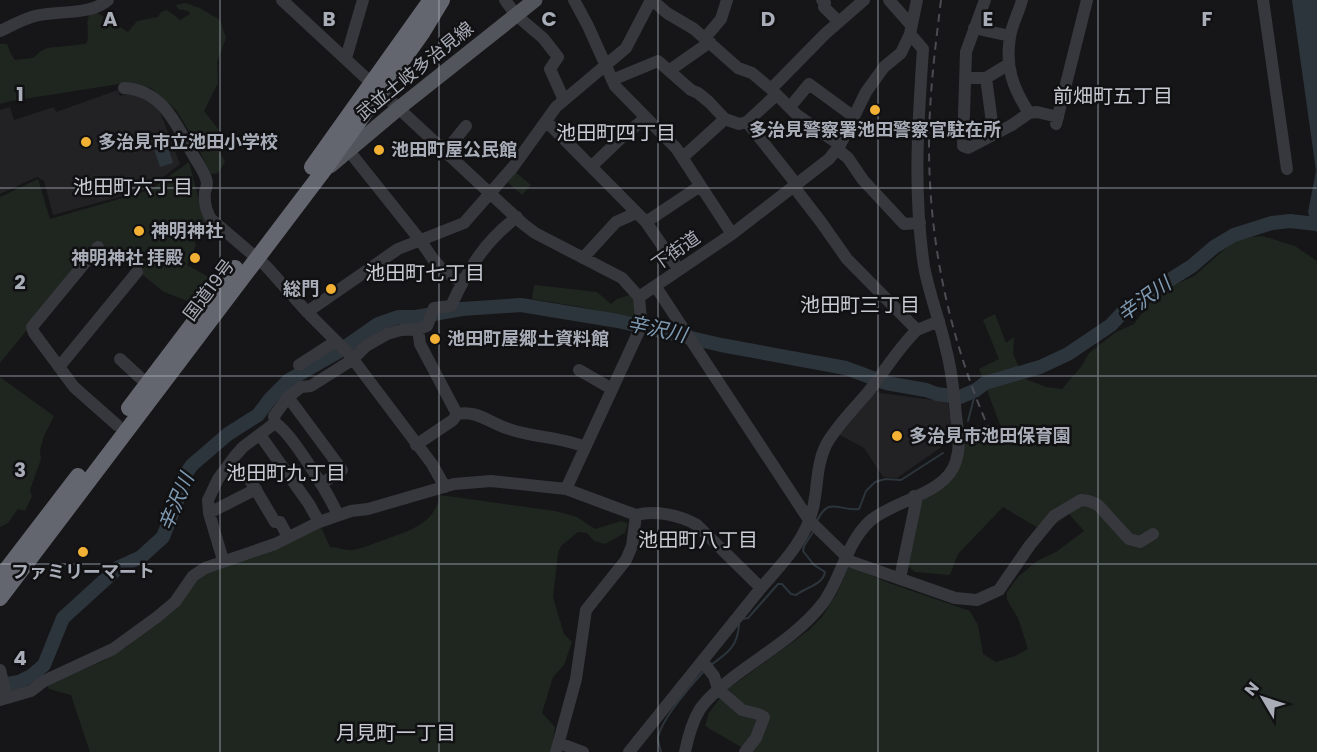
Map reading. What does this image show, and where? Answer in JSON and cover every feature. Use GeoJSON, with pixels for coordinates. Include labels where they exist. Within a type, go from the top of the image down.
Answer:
{"type":"FeatureCollection","features":[{"type":"Feature","properties":{"kind":"highway","name":"国道19号"},"geometry":{"type":"LineString","coordinates":[[0,578],[147,384],[321,174],[430,0]]}},
{"type":"Feature","properties":{"kind":"highway","name":"国道19号"},"geometry":{"type":"LineString","coordinates":[[0,598],[253,254],[313,166],[422,33],[442,0]]}},
{"type":"Feature","properties":{"kind":"main road","name":"武並土岐多治見線"},"geometry":{"type":"LineString","coordinates":[[321,174],[399,108],[535,0]]}},
{"type":"Feature","properties":{"kind":"street"},"geometry":{"type":"LineString","coordinates":[[282,0],[517,218],[535,232],[622,278],[639,297],[641,319],[637,336],[566,489]]}},
{"type":"Feature","properties":{"kind":"street"},"geometry":{"type":"LineString","coordinates":[[346,58],[363,0]]}},
{"type":"Feature","properties":{"kind":"street"},"geometry":{"type":"LineString","coordinates":[[505,0],[516,15],[543,38],[558,57],[550,69],[564,100]]}},
{"type":"Feature","properties":{"kind":"street"},"geometry":{"type":"LineString","coordinates":[[574,0],[619,91],[682,156],[732,234]]}},
{"type":"Feature","properties":{"kind":"street"},"geometry":{"type":"LineString","coordinates":[[307,312],[398,249],[464,223],[513,167],[564,100],[626,48],[652,0],[707,40],[738,68],[752,73],[838,147],[863,180],[904,224],[920,223]]}},
{"type":"Feature","properties":{"kind":"street"},"geometry":{"type":"LineString","coordinates":[[670,69],[707,40],[721,19],[728,0]]}},
{"type":"Feature","properties":{"kind":"street"},"geometry":{"type":"LineString","coordinates":[[822,0],[825,3],[824,7],[839,22]]}},
{"type":"Feature","properties":{"kind":"street"},"geometry":{"type":"LineString","coordinates":[[612,80],[658,61],[709,102],[725,119],[739,124],[747,122],[839,22],[864,0]]}},
{"type":"Feature","properties":{"kind":"street"},"geometry":{"type":"LineString","coordinates":[[686,752],[692,727],[700,709],[718,688],[805,623],[824,602],[859,534],[867,524],[886,510],[944,481],[956,461],[959,443],[952,378],[924,267],[920,223],[916,134],[923,49],[889,0]]}},
{"type":"Feature","properties":{"kind":"street","name":"下街道"},"geometry":{"type":"LineString","coordinates":[[639,297],[732,234],[829,159],[838,147],[870,85],[884,67],[901,54],[911,30],[917,0]]}},
{"type":"Feature","properties":{"kind":"street"},"geometry":{"type":"LineString","coordinates":[[985,0],[966,52],[963,146],[968,147],[1029,113],[1037,111],[1057,120],[1087,0]]}},
{"type":"Feature","properties":{"kind":"street"},"geometry":{"type":"LineString","coordinates":[[1022,0],[1010,36],[1009,64],[1012,84],[1029,113]]}},
{"type":"Feature","properties":{"kind":"street"},"geometry":{"type":"LineString","coordinates":[[1263,0],[1287,169]]}},
{"type":"Feature","properties":{"kind":"street"},"geometry":{"type":"LineString","coordinates":[[0,31],[33,16],[89,9],[103,1]]}},
{"type":"Feature","properties":{"kind":"street"},"geometry":{"type":"LineString","coordinates":[[974,28],[1010,36]]}},
{"type":"Feature","properties":{"kind":"street"},"geometry":{"type":"LineString","coordinates":[[966,78],[986,78],[1009,64]]}},
{"type":"Feature","properties":{"kind":"street"},"geometry":{"type":"LineString","coordinates":[[986,78],[995,134]]}},
{"type":"Feature","properties":{"kind":"street"},"geometry":{"type":"LineString","coordinates":[[790,107],[809,84],[854,117]]}},
{"type":"Feature","properties":{"kind":"street"},"geometry":{"type":"LineString","coordinates":[[124,88],[140,91],[158,100],[172,117],[207,183],[205,199],[210,219],[253,254],[337,342],[432,464],[445,486]]}},
{"type":"Feature","properties":{"kind":"street"},"geometry":{"type":"LineString","coordinates":[[592,166],[645,118]]}},
{"type":"Feature","properties":{"kind":"street"},"geometry":{"type":"LineString","coordinates":[[682,156],[725,119]]}},
{"type":"Feature","properties":{"kind":"street"},"geometry":{"type":"LineString","coordinates":[[546,121],[646,222],[679,270]]}},
{"type":"Feature","properties":{"kind":"street"},"geometry":{"type":"LineString","coordinates":[[747,122],[796,186],[847,259],[917,330]]}},
{"type":"Feature","properties":{"kind":"street"},"geometry":{"type":"LineString","coordinates":[[445,152],[466,126]]}},
{"type":"Feature","properties":{"kind":"street"},"geometry":{"type":"LineString","coordinates":[[349,151],[441,268],[462,283]]}},
{"type":"Feature","properties":{"kind":"street"},"geometry":{"type":"LineString","coordinates":[[646,222],[700,186]]}},
{"type":"Feature","properties":{"kind":"street"},"geometry":{"type":"LineString","coordinates":[[583,258],[615,222],[636,213]]}},
{"type":"Feature","properties":{"kind":"street"},"geometry":{"type":"LineString","coordinates":[[457,414],[420,344],[423,326],[433,310],[451,306],[462,283],[489,241],[517,218]]}},
{"type":"Feature","properties":{"kind":"street"},"geometry":{"type":"LineString","coordinates":[[98,247],[33,327],[34,333],[74,387],[117,425]]}},
{"type":"Feature","properties":{"kind":"street"},"geometry":{"type":"LineString","coordinates":[[59,368],[137,272]]}},
{"type":"Feature","properties":{"kind":"street"},"geometry":{"type":"LineString","coordinates":[[656,286],[813,524],[847,557],[859,564],[966,600],[977,600],[999,590],[1030,545],[1054,516],[1081,500],[1098,505],[1129,538],[1140,542],[1153,534]]}},
{"type":"Feature","properties":{"kind":"street"},"geometry":{"type":"LineString","coordinates":[[629,752],[664,706],[706,665],[710,651],[813,524],[820,462],[826,445],[904,343],[917,330],[939,321]]}},
{"type":"Feature","properties":{"kind":"street"},"geometry":{"type":"LineString","coordinates":[[339,515],[330,495],[290,438],[275,423],[274,416],[288,397],[301,387],[311,386],[366,346],[387,334],[423,326]]}},
{"type":"Feature","properties":{"kind":"street"},"geometry":{"type":"LineString","coordinates":[[299,365],[337,342]]}},
{"type":"Feature","properties":{"kind":"street"},"geometry":{"type":"LineString","coordinates":[[120,359],[147,384]]}},
{"type":"Feature","properties":{"kind":"street"},"geometry":{"type":"LineString","coordinates":[[579,370],[612,389]]}},
{"type":"Feature","properties":{"kind":"street"},"geometry":{"type":"LineString","coordinates":[[288,397],[342,470],[321,484]]}},
{"type":"Feature","properties":{"kind":"street"},"geometry":{"type":"LineString","coordinates":[[416,445],[453,420],[457,414],[473,412],[486,420],[523,434],[567,440],[585,447]]}},
{"type":"Feature","properties":{"kind":"street"},"geometry":{"type":"LineString","coordinates":[[223,560],[209,513],[208,500],[218,479],[243,447],[275,423]]}},
{"type":"Feature","properties":{"kind":"street"},"geometry":{"type":"LineString","coordinates":[[260,435],[320,522]]}},
{"type":"Feature","properties":{"kind":"street"},"geometry":{"type":"LineString","coordinates":[[231,463],[247,475],[275,522],[280,522],[288,537]]}},
{"type":"Feature","properties":{"kind":"street"},"geometry":{"type":"LineString","coordinates":[[1,672],[4,696],[30,692],[44,681],[113,649],[157,618],[175,602],[193,576],[223,560],[249,554],[339,515],[445,486],[491,480],[566,489],[636,515],[644,513],[684,518],[697,525],[761,588]]}},
{"type":"Feature","properties":{"kind":"street"},"geometry":{"type":"LineString","coordinates":[[209,513],[256,489]]}},
{"type":"Feature","properties":{"kind":"street"},"geometry":{"type":"LineString","coordinates":[[900,578],[916,502],[914,496]]}},
{"type":"Feature","properties":{"kind":"street"},"geometry":{"type":"LineString","coordinates":[[583,752],[557,748],[576,679],[586,610],[626,560],[636,528],[636,515]]}},
{"type":"Feature","properties":{"kind":"street"},"geometry":{"type":"LineString","coordinates":[[568,636],[581,639]]}},
{"type":"Feature","properties":{"kind":"street"},"geometry":{"type":"LineString","coordinates":[[706,665],[718,688],[742,710],[764,717],[756,738],[745,752]]}},
{"type":"Feature","properties":{"kind":"shaded area"},"geometry":{"type":"Polygon","coordinates":[[[1292,0],[1317,0],[1317,232],[1313,228],[1308,212],[1316,171],[1292,0]]]}},
{"type":"Feature","properties":{"kind":"shaded area"},"geometry":{"type":"Polygon","coordinates":[[[185,3],[200,8],[220,20],[226,38],[217,62],[218,83],[204,111],[219,130],[216,145],[225,162],[218,173],[211,174],[176,110],[151,88],[125,83],[0,104],[0,44],[7,44],[15,60],[33,58],[47,48],[86,44],[90,14],[96,12],[128,32],[137,21],[158,17],[161,12],[167,10],[180,20],[190,14],[188,11],[178,9],[176,5],[185,3]]]}},
{"type":"Feature","properties":{"kind":"shaded area","name":"多治見市立池田小学校"},"geometry":{"type":"Polygon","coordinates":[[[118,90],[120,96],[133,92],[157,104],[180,164],[148,189],[53,215],[44,181],[37,177],[0,194],[0,110],[10,107],[14,120],[54,107],[56,112],[118,90]]]}},
{"type":"Feature","properties":{"kind":"shaded area"},"geometry":{"type":"Polygon","coordinates":[[[165,136],[173,163],[160,167],[151,140],[165,136]]]}},
{"type":"Feature","properties":{"kind":"shaded area"},"geometry":{"type":"Polygon","coordinates":[[[189,162],[202,212],[211,234],[197,229],[191,234],[196,245],[187,265],[216,281],[198,305],[164,292],[120,257],[97,244],[0,363],[0,197],[38,179],[50,219],[150,190],[189,162]]]}},
{"type":"Feature","properties":{"kind":"shaded area"},"geometry":{"type":"Polygon","coordinates":[[[513,170],[531,185],[522,195],[505,180],[513,170]]]}},
{"type":"Feature","properties":{"kind":"shaded area"},"geometry":{"type":"Polygon","coordinates":[[[1263,236],[1295,246],[1317,261],[1317,752],[748,752],[766,719],[743,705],[728,689],[809,630],[822,617],[836,595],[849,566],[889,583],[970,611],[978,625],[983,654],[996,662],[1028,649],[1018,618],[1007,600],[1007,592],[1018,577],[1037,561],[1056,552],[1084,531],[1069,514],[1045,532],[1003,507],[958,554],[950,575],[915,572],[903,562],[916,502],[937,492],[951,480],[960,464],[964,441],[982,428],[988,438],[1002,430],[979,369],[999,359],[983,320],[995,314],[1006,343],[1014,337],[1013,354],[1025,379],[1046,387],[1062,389],[1081,367],[1089,353],[1116,332],[1134,324],[1151,301],[1168,288],[1194,276],[1233,242],[1263,236]]]}},
{"type":"Feature","properties":{"kind":"shaded area"},"geometry":{"type":"Polygon","coordinates":[[[534,285],[597,292],[611,304],[617,299],[633,294],[637,320],[532,299],[534,285]]]}},
{"type":"Feature","properties":{"kind":"shaded area"},"geometry":{"type":"Polygon","coordinates":[[[0,377],[54,416],[44,436],[40,450],[41,459],[30,490],[32,496],[25,511],[18,509],[8,523],[0,527],[0,377]]]}},
{"type":"Feature","properties":{"kind":"shaded area","name":"多治見市池田保育園"},"geometry":{"type":"Polygon","coordinates":[[[871,390],[948,402],[953,439],[897,478],[883,477],[864,448],[836,433],[871,390]]]}},
{"type":"Feature","properties":{"kind":"shaded area"},"geometry":{"type":"Polygon","coordinates":[[[440,495],[555,511],[577,517],[595,529],[621,521],[628,523],[625,533],[605,544],[594,541],[587,533],[578,532],[561,546],[558,553],[553,597],[564,634],[572,642],[564,665],[553,677],[542,713],[555,727],[551,752],[90,752],[71,695],[49,689],[47,685],[103,661],[128,646],[195,578],[320,525],[330,547],[350,550],[365,547],[420,525],[432,513],[440,495]]]}},
{"type":"Feature","properties":{"kind":"shaded area"},"geometry":{"type":"Polygon","coordinates":[[[720,698],[764,717],[746,750],[705,726],[709,713],[720,698]]]}},
{"type":"Feature","properties":{"kind":"waterway","name":"辛沢川"},"geometry":{"type":"LineString","coordinates":[[0,685],[19,682],[44,665],[63,618],[119,567],[141,557],[163,537],[183,486],[183,478],[192,465],[228,434],[258,415],[289,380],[338,352],[378,324],[398,317],[521,305],[618,321],[721,345],[846,368],[886,383],[960,397],[985,383],[1040,367],[1068,354],[1111,325],[1123,312],[1149,293],[1192,266],[1214,247],[1234,235],[1272,223],[1290,221],[1317,224]]}},
{"type":"Feature","properties":{"kind":"waterway"},"geometry":{"type":"LineString","coordinates":[[968,421],[976,390]]}},
{"type":"Feature","properties":{"kind":"waterway"},"geometry":{"type":"LineString","coordinates":[[817,521],[821,513],[831,507],[859,509],[866,491],[875,482],[885,479],[901,480],[943,453]]}},
{"type":"Feature","properties":{"kind":"waterway"},"geometry":{"type":"LineString","coordinates":[[742,619],[748,618],[778,584],[782,584],[791,594],[796,595],[821,580],[825,572],[814,565],[803,551],[813,532]]}},
{"type":"Feature","properties":{"kind":"waterway"},"geometry":{"type":"LineString","coordinates":[[711,665],[731,648],[737,638],[739,624]]}},
{"type":"Feature","properties":{"kind":"waterway"},"geometry":{"type":"LineString","coordinates":[[661,752],[658,738],[664,722],[704,671]]}},
{"type":"Feature","properties":{"kind":"railway"},"geometry":{"type":"LineString","coordinates":[[941,0],[929,128],[933,221],[938,258],[954,330],[992,436]]}},
{"type":"Feature","properties":{"kind":"place","name":"多治見警察署池田警察官駐在所"},"geometry":{"type":"Point","coordinates":[875,110]}},
{"type":"Feature","properties":{"kind":"place","name":"多治見市立池田小学校"},"geometry":{"type":"Point","coordinates":[86,142]}},
{"type":"Feature","properties":{"kind":"place","name":"池田町屋公民館"},"geometry":{"type":"Point","coordinates":[379,150]}},
{"type":"Feature","properties":{"kind":"place","name":"神明神社"},"geometry":{"type":"Point","coordinates":[139,231]}},
{"type":"Feature","properties":{"kind":"place","name":"神明神社 拝殿"},"geometry":{"type":"Point","coordinates":[195,258]}},
{"type":"Feature","properties":{"kind":"place","name":"総門"},"geometry":{"type":"Point","coordinates":[331,289]}},
{"type":"Feature","properties":{"kind":"place","name":"池田町屋郷土資料館"},"geometry":{"type":"Point","coordinates":[435,339]}},
{"type":"Feature","properties":{"kind":"place","name":"多治見市池田保育園"},"geometry":{"type":"Point","coordinates":[897,436]}},
{"type":"Feature","properties":{"kind":"place","name":"ファミリーマート"},"geometry":{"type":"Point","coordinates":[83,552]}},
{"type":"Feature","properties":{"kind":"district","name":"前畑町五丁目"},"geometry":{"type":"Point","coordinates":[1113,96]}},
{"type":"Feature","properties":{"kind":"district","name":"池田町四丁目"},"geometry":{"type":"Point","coordinates":[616,133]}},
{"type":"Feature","properties":{"kind":"district","name":"池田町六丁目"},"geometry":{"type":"Point","coordinates":[133,187]}},
{"type":"Feature","properties":{"kind":"district","name":"池田町七丁目"},"geometry":{"type":"Point","coordinates":[425,273]}},
{"type":"Feature","properties":{"kind":"district","name":"池田町三丁目"},"geometry":{"type":"Point","coordinates":[860,305]}},
{"type":"Feature","properties":{"kind":"district","name":"池田町九丁目"},"geometry":{"type":"Point","coordinates":[286,473]}},
{"type":"Feature","properties":{"kind":"district","name":"池田町八丁目"},"geometry":{"type":"Point","coordinates":[698,540]}},
{"type":"Feature","properties":{"kind":"district","name":"月見町一丁目"},"geometry":{"type":"Point","coordinates":[396,733]}}]}
